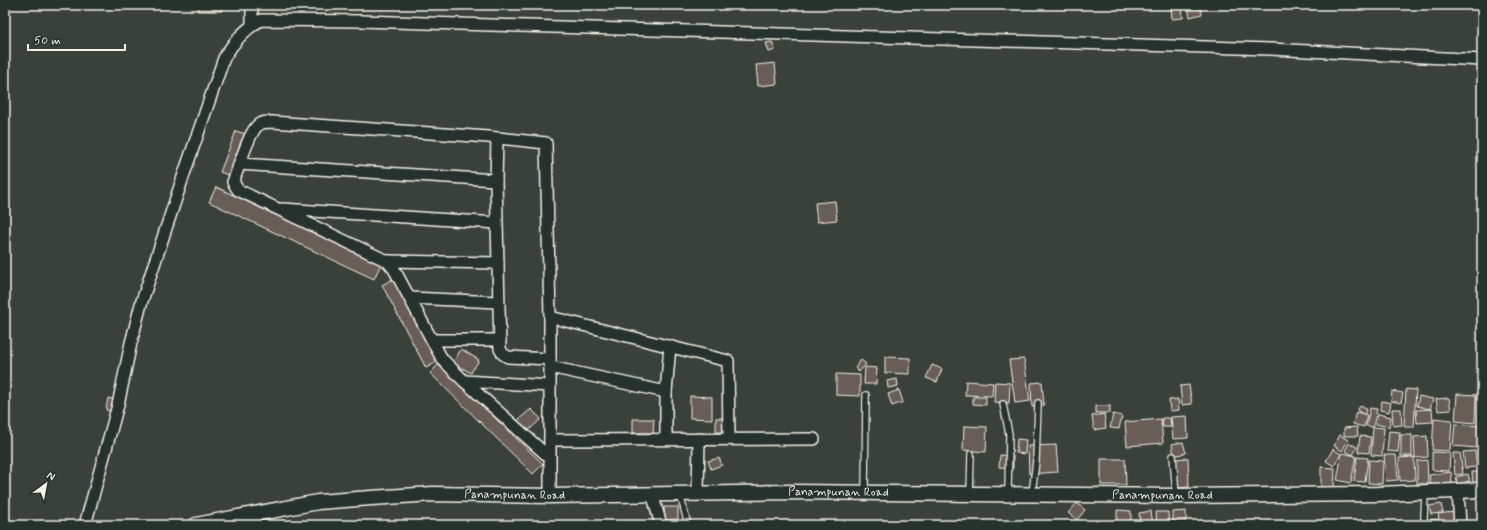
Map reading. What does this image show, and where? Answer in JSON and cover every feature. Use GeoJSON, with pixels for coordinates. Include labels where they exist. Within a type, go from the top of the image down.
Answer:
{"type":"FeatureCollection","features":[{"type":"Feature","properties":{"kind":"street"},"geometry":{"type":"LineString","coordinates":[[252,5],[252,25]]}},
{"type":"Feature","properties":{"kind":"street"},"geometry":{"type":"LineString","coordinates":[[85,525],[118,405],[131,343],[140,310],[184,174],[224,58],[230,49],[252,25],[261,20],[361,21],[1262,49],[1482,60]]}},
{"type":"Feature","properties":{"kind":"street"},"geometry":{"type":"LineString","coordinates":[[498,263],[386,260],[275,209],[238,190],[233,182],[252,134],[257,125],[263,122],[355,127],[546,143],[550,317],[550,496]]}},
{"type":"Feature","properties":{"kind":"street"},"geometry":{"type":"LineString","coordinates":[[497,139],[496,180],[498,302],[500,349],[503,354],[550,363],[666,392]]}},
{"type":"Feature","properties":{"kind":"street"},"geometry":{"type":"LineString","coordinates":[[240,164],[496,180]]}},
{"type":"Feature","properties":{"kind":"street"},"geometry":{"type":"LineString","coordinates":[[275,209],[497,223]]}},
{"type":"Feature","properties":{"kind":"street"},"geometry":{"type":"LineString","coordinates":[[386,260],[394,269],[442,359],[464,381],[550,458]]}},
{"type":"Feature","properties":{"kind":"street"},"geometry":{"type":"LineString","coordinates":[[410,298],[498,302]]}},
{"type":"Feature","properties":{"kind":"street"},"geometry":{"type":"LineString","coordinates":[[550,317],[728,360],[728,439]]}},
{"type":"Feature","properties":{"kind":"street"},"geometry":{"type":"LineString","coordinates":[[432,340],[500,340]]}},
{"type":"Feature","properties":{"kind":"street"},"geometry":{"type":"LineString","coordinates":[[666,439],[666,392],[670,346]]}},
{"type":"Feature","properties":{"kind":"street"},"geometry":{"type":"LineString","coordinates":[[464,381],[550,386]]}},
{"type":"Feature","properties":{"kind":"street"},"geometry":{"type":"LineString","coordinates":[[698,493],[699,439]]}},
{"type":"Feature","properties":{"kind":"street"},"geometry":{"type":"LineString","coordinates":[[550,440],[814,439]]}},
{"type":"Feature","properties":{"kind":"street","name":"Panampunan Road"},"geometry":{"type":"LineString","coordinates":[[196,525],[253,520],[318,502],[433,494],[550,496],[794,492],[1176,496],[1482,490]]}},
{"type":"Feature","properties":{"kind":"street"},"geometry":{"type":"LineString","coordinates":[[1458,491],[1460,525]]}},
{"type":"Feature","properties":{"kind":"street"},"geometry":{"type":"LineString","coordinates":[[652,494],[661,525]]}},
{"type":"Feature","properties":{"kind":"lane"},"geometry":{"type":"LineString","coordinates":[[865,493],[866,395]]}},
{"type":"Feature","properties":{"kind":"lane"},"geometry":{"type":"LineString","coordinates":[[1032,495],[1036,461],[1038,402]]}},
{"type":"Feature","properties":{"kind":"lane"},"geometry":{"type":"LineString","coordinates":[[1003,404],[1009,434],[1008,495]]}},
{"type":"Feature","properties":{"kind":"lane"},"geometry":{"type":"LineString","coordinates":[[970,494],[971,454]]}},
{"type":"Feature","properties":{"kind":"lane"},"geometry":{"type":"LineString","coordinates":[[1173,456],[1176,496]]}},
{"type":"Feature","properties":{"kind":"lane"},"geometry":{"type":"LineString","coordinates":[[1424,518],[1425,492]]}},
{"type":"Feature","properties":{"kind":"lane"},"geometry":{"type":"LineString","coordinates":[[680,493],[688,525]]}},
{"type":"Feature","properties":{"kind":"building"},"geometry":{"type":"Polygon","coordinates":[[[198,5],[222,5],[222,11],[198,11],[198,5]]]}},
{"type":"Feature","properties":{"kind":"building"},"geometry":{"type":"Polygon","coordinates":[[[1200,5],[1202,14],[1190,17],[1188,7],[1200,5]]]}},
{"type":"Feature","properties":{"kind":"building"},"geometry":{"type":"Polygon","coordinates":[[[1171,6],[1182,6],[1183,18],[1172,19],[1171,6]]]}},
{"type":"Feature","properties":{"kind":"building"},"geometry":{"type":"Polygon","coordinates":[[[772,42],[775,50],[769,52],[766,43],[772,42]]]}},
{"type":"Feature","properties":{"kind":"building"},"geometry":{"type":"Polygon","coordinates":[[[775,63],[777,84],[758,86],[756,65],[775,63]]]}},
{"type":"Feature","properties":{"kind":"building"},"geometry":{"type":"Polygon","coordinates":[[[236,131],[249,135],[233,177],[220,172],[236,131]]]}},
{"type":"Feature","properties":{"kind":"building"},"geometry":{"type":"Polygon","coordinates":[[[216,187],[381,264],[374,279],[209,202],[216,187]]]}},
{"type":"Feature","properties":{"kind":"building"},"geometry":{"type":"Polygon","coordinates":[[[835,201],[837,220],[817,222],[815,203],[835,201]]]}},
{"type":"Feature","properties":{"kind":"building"},"geometry":{"type":"Polygon","coordinates":[[[393,279],[437,362],[426,368],[382,285],[393,279]]]}},
{"type":"Feature","properties":{"kind":"building"},"geometry":{"type":"Polygon","coordinates":[[[461,349],[479,360],[471,373],[453,363],[461,349]]]}},
{"type":"Feature","properties":{"kind":"building"},"geometry":{"type":"Polygon","coordinates":[[[885,357],[910,358],[910,374],[885,373],[885,357]]]}},
{"type":"Feature","properties":{"kind":"building"},"geometry":{"type":"Polygon","coordinates":[[[1024,359],[1030,401],[1015,403],[1009,360],[1024,359]]]}},
{"type":"Feature","properties":{"kind":"building"},"geometry":{"type":"Polygon","coordinates":[[[861,360],[866,364],[859,372],[855,368],[861,360]]]}},
{"type":"Feature","properties":{"kind":"building"},"geometry":{"type":"Polygon","coordinates":[[[439,364],[543,464],[533,474],[430,373],[439,364]]]}},
{"type":"Feature","properties":{"kind":"building"},"geometry":{"type":"Polygon","coordinates":[[[932,365],[942,369],[937,382],[926,378],[932,365]]]}},
{"type":"Feature","properties":{"kind":"building"},"geometry":{"type":"Polygon","coordinates":[[[865,367],[877,368],[876,384],[864,384],[865,367]]]}},
{"type":"Feature","properties":{"kind":"building"},"geometry":{"type":"Polygon","coordinates":[[[836,374],[860,375],[860,396],[836,395],[836,374]]]}},
{"type":"Feature","properties":{"kind":"building"},"geometry":{"type":"Polygon","coordinates":[[[897,379],[898,386],[888,388],[887,381],[897,379]]]}},
{"type":"Feature","properties":{"kind":"building"},"geometry":{"type":"Polygon","coordinates":[[[966,381],[993,383],[992,396],[965,395],[966,381]]]}},
{"type":"Feature","properties":{"kind":"building"},"geometry":{"type":"Polygon","coordinates":[[[995,382],[1010,383],[1009,403],[994,402],[995,382]]]}},
{"type":"Feature","properties":{"kind":"building"},"geometry":{"type":"Polygon","coordinates":[[[1042,382],[1044,406],[1032,407],[1031,383],[1042,382]]]}},
{"type":"Feature","properties":{"kind":"building"},"geometry":{"type":"Polygon","coordinates":[[[1189,385],[1192,404],[1182,405],[1180,386],[1189,385]]]}},
{"type":"Feature","properties":{"kind":"building"},"geometry":{"type":"Polygon","coordinates":[[[1406,389],[1416,390],[1414,427],[1404,427],[1406,389]]]}},
{"type":"Feature","properties":{"kind":"building"},"geometry":{"type":"Polygon","coordinates":[[[899,390],[903,402],[892,406],[888,394],[899,390]]]}},
{"type":"Feature","properties":{"kind":"building"},"geometry":{"type":"Polygon","coordinates":[[[1392,391],[1403,393],[1401,403],[1391,401],[1392,391]]]}},
{"type":"Feature","properties":{"kind":"building"},"geometry":{"type":"Polygon","coordinates":[[[1457,394],[1476,395],[1475,423],[1455,421],[1457,394]]]}},
{"type":"Feature","properties":{"kind":"building"},"geometry":{"type":"Polygon","coordinates":[[[690,396],[712,397],[712,419],[690,418],[690,396]]]}},
{"type":"Feature","properties":{"kind":"building"},"geometry":{"type":"Polygon","coordinates":[[[1419,396],[1433,399],[1430,409],[1417,406],[1419,396]]]}},
{"type":"Feature","properties":{"kind":"building"},"geometry":{"type":"Polygon","coordinates":[[[973,397],[986,397],[986,405],[973,404],[973,397]]]}},
{"type":"Feature","properties":{"kind":"building"},"geometry":{"type":"Polygon","coordinates":[[[108,398],[116,400],[114,412],[106,410],[108,398]]]}},
{"type":"Feature","properties":{"kind":"building"},"geometry":{"type":"Polygon","coordinates":[[[1449,398],[1451,410],[1438,411],[1436,399],[1449,398]]]}},
{"type":"Feature","properties":{"kind":"building"},"geometry":{"type":"Polygon","coordinates":[[[1178,399],[1179,410],[1170,411],[1169,400],[1178,399]]]}},
{"type":"Feature","properties":{"kind":"building"},"geometry":{"type":"Polygon","coordinates":[[[1382,401],[1391,403],[1389,412],[1380,410],[1382,401]]]}},
{"type":"Feature","properties":{"kind":"building"},"geometry":{"type":"Polygon","coordinates":[[[1361,405],[1367,409],[1364,415],[1357,410],[1361,405]]]}},
{"type":"Feature","properties":{"kind":"building"},"geometry":{"type":"Polygon","coordinates":[[[1096,406],[1110,406],[1110,413],[1096,413],[1096,406]]]}},
{"type":"Feature","properties":{"kind":"building"},"geometry":{"type":"Polygon","coordinates":[[[1370,408],[1377,409],[1373,427],[1366,426],[1370,408]]]}},
{"type":"Feature","properties":{"kind":"building"},"geometry":{"type":"Polygon","coordinates":[[[531,409],[541,419],[527,432],[517,421],[531,409]]]}},
{"type":"Feature","properties":{"kind":"building"},"geometry":{"type":"Polygon","coordinates":[[[1392,409],[1401,409],[1402,425],[1393,426],[1392,409]]]}},
{"type":"Feature","properties":{"kind":"building"},"geometry":{"type":"Polygon","coordinates":[[[1432,409],[1433,422],[1417,423],[1416,410],[1432,409]]]}},
{"type":"Feature","properties":{"kind":"building"},"geometry":{"type":"Polygon","coordinates":[[[1356,412],[1367,415],[1364,427],[1353,424],[1356,412]]]}},
{"type":"Feature","properties":{"kind":"building"},"geometry":{"type":"Polygon","coordinates":[[[1104,414],[1106,428],[1094,430],[1092,416],[1104,414]]]}},
{"type":"Feature","properties":{"kind":"building"},"geometry":{"type":"Polygon","coordinates":[[[1113,414],[1122,416],[1119,429],[1110,428],[1113,414]]]}},
{"type":"Feature","properties":{"kind":"building"},"geometry":{"type":"Polygon","coordinates":[[[1378,414],[1391,417],[1389,427],[1376,424],[1378,414]]]}},
{"type":"Feature","properties":{"kind":"building"},"geometry":{"type":"Polygon","coordinates":[[[1187,416],[1188,438],[1173,439],[1171,417],[1187,416]]]}},
{"type":"Feature","properties":{"kind":"building"},"geometry":{"type":"Polygon","coordinates":[[[716,418],[726,418],[726,432],[716,432],[716,418]]]}},
{"type":"Feature","properties":{"kind":"building"},"geometry":{"type":"Polygon","coordinates":[[[1162,418],[1170,418],[1171,427],[1163,427],[1162,418]]]}},
{"type":"Feature","properties":{"kind":"building"},"geometry":{"type":"Polygon","coordinates":[[[1434,418],[1452,420],[1450,451],[1432,450],[1434,418]]]}},
{"type":"Feature","properties":{"kind":"building"},"geometry":{"type":"Polygon","coordinates":[[[633,419],[654,419],[653,433],[633,433],[633,419]]]}},
{"type":"Feature","properties":{"kind":"building"},"geometry":{"type":"Polygon","coordinates":[[[1161,419],[1163,443],[1127,446],[1125,422],[1161,419]]]}},
{"type":"Feature","properties":{"kind":"building"},"geometry":{"type":"Polygon","coordinates":[[[1455,424],[1480,426],[1478,448],[1453,446],[1455,424]]]}},
{"type":"Feature","properties":{"kind":"building"},"geometry":{"type":"Polygon","coordinates":[[[964,426],[987,427],[986,452],[963,450],[964,426]]]}},
{"type":"Feature","properties":{"kind":"building"},"geometry":{"type":"Polygon","coordinates":[[[1357,427],[1358,436],[1344,436],[1344,428],[1357,427]]]}},
{"type":"Feature","properties":{"kind":"building"},"geometry":{"type":"Polygon","coordinates":[[[1373,427],[1384,428],[1382,456],[1371,455],[1373,427]]]}},
{"type":"Feature","properties":{"kind":"building"},"geometry":{"type":"Polygon","coordinates":[[[1389,431],[1400,432],[1398,452],[1387,451],[1389,431]]]}},
{"type":"Feature","properties":{"kind":"building"},"geometry":{"type":"Polygon","coordinates":[[[1340,435],[1348,440],[1342,451],[1334,446],[1340,435]]]}},
{"type":"Feature","properties":{"kind":"building"},"geometry":{"type":"Polygon","coordinates":[[[1401,435],[1412,435],[1412,456],[1401,456],[1401,435]]]}},
{"type":"Feature","properties":{"kind":"building"},"geometry":{"type":"Polygon","coordinates":[[[1360,436],[1371,437],[1369,453],[1358,452],[1360,436]]]}},
{"type":"Feature","properties":{"kind":"building"},"geometry":{"type":"Polygon","coordinates":[[[1427,436],[1428,457],[1415,458],[1414,437],[1427,436]]]}},
{"type":"Feature","properties":{"kind":"building"},"geometry":{"type":"Polygon","coordinates":[[[1017,439],[1026,440],[1025,454],[1016,453],[1017,439]]]}},
{"type":"Feature","properties":{"kind":"building"},"geometry":{"type":"Polygon","coordinates":[[[1183,442],[1186,453],[1174,456],[1172,444],[1183,442]]]}},
{"type":"Feature","properties":{"kind":"building"},"geometry":{"type":"Polygon","coordinates":[[[1349,443],[1357,447],[1353,455],[1345,451],[1349,443]]]}},
{"type":"Feature","properties":{"kind":"building"},"geometry":{"type":"Polygon","coordinates":[[[1056,445],[1058,472],[1029,474],[1028,446],[1056,445]]]}},
{"type":"Feature","properties":{"kind":"building"},"geometry":{"type":"Polygon","coordinates":[[[1333,449],[1341,454],[1334,466],[1326,461],[1333,449]]]}},
{"type":"Feature","properties":{"kind":"building"},"geometry":{"type":"Polygon","coordinates":[[[1475,451],[1477,467],[1465,468],[1463,452],[1475,451]]]}},
{"type":"Feature","properties":{"kind":"building"},"geometry":{"type":"Polygon","coordinates":[[[1432,452],[1450,453],[1449,471],[1432,470],[1432,452]]]}},
{"type":"Feature","properties":{"kind":"building"},"geometry":{"type":"Polygon","coordinates":[[[1342,453],[1356,456],[1351,483],[1337,480],[1342,453]]]}},
{"type":"Feature","properties":{"kind":"building"},"geometry":{"type":"Polygon","coordinates":[[[1453,453],[1460,453],[1463,474],[1455,475],[1453,453]]]}},
{"type":"Feature","properties":{"kind":"building"},"geometry":{"type":"Polygon","coordinates":[[[1000,455],[1013,456],[1013,468],[999,467],[1000,455]]]}},
{"type":"Feature","properties":{"kind":"building"},"geometry":{"type":"Polygon","coordinates":[[[1384,455],[1396,455],[1398,480],[1386,481],[1384,455]]]}},
{"type":"Feature","properties":{"kind":"building"},"geometry":{"type":"Polygon","coordinates":[[[1357,457],[1368,458],[1365,482],[1354,481],[1357,457]]]}},
{"type":"Feature","properties":{"kind":"building"},"geometry":{"type":"Polygon","coordinates":[[[1414,457],[1415,480],[1400,481],[1399,458],[1414,457]]]}},
{"type":"Feature","properties":{"kind":"building"},"geometry":{"type":"Polygon","coordinates":[[[719,458],[722,465],[711,469],[708,461],[719,458]]]}},
{"type":"Feature","properties":{"kind":"building"},"geometry":{"type":"Polygon","coordinates":[[[1188,458],[1189,487],[1175,488],[1174,459],[1188,458]]]}},
{"type":"Feature","properties":{"kind":"building"},"geometry":{"type":"Polygon","coordinates":[[[1101,459],[1125,459],[1126,485],[1101,485],[1101,459]]]}},
{"type":"Feature","properties":{"kind":"building"},"geometry":{"type":"Polygon","coordinates":[[[1369,460],[1383,461],[1382,484],[1368,483],[1369,460]]]}},
{"type":"Feature","properties":{"kind":"building"},"geometry":{"type":"Polygon","coordinates":[[[1427,460],[1428,484],[1417,484],[1417,461],[1427,460]]]}},
{"type":"Feature","properties":{"kind":"building"},"geometry":{"type":"Polygon","coordinates":[[[1321,467],[1335,468],[1334,488],[1321,487],[1321,467]]]}},
{"type":"Feature","properties":{"kind":"building"},"geometry":{"type":"Polygon","coordinates":[[[1451,472],[1452,484],[1431,487],[1429,475],[1451,472]]]}},
{"type":"Feature","properties":{"kind":"building"},"geometry":{"type":"Polygon","coordinates":[[[1472,472],[1482,472],[1482,483],[1473,483],[1472,472]]]}},
{"type":"Feature","properties":{"kind":"building"},"geometry":{"type":"Polygon","coordinates":[[[1468,474],[1470,481],[1457,484],[1456,477],[1468,474]]]}},
{"type":"Feature","properties":{"kind":"building"},"geometry":{"type":"Polygon","coordinates":[[[1077,503],[1085,510],[1077,520],[1068,513],[1077,503]]]}},
{"type":"Feature","properties":{"kind":"building"},"geometry":{"type":"Polygon","coordinates":[[[1441,504],[1443,513],[1431,514],[1429,506],[1441,504]]]}},
{"type":"Feature","properties":{"kind":"building"},"geometry":{"type":"Polygon","coordinates":[[[664,507],[678,507],[678,519],[665,520],[664,507]]]}},
{"type":"Feature","properties":{"kind":"building"},"geometry":{"type":"Polygon","coordinates":[[[1117,510],[1131,511],[1131,523],[1117,523],[1117,510]]]}},
{"type":"Feature","properties":{"kind":"building"},"geometry":{"type":"Polygon","coordinates":[[[1151,511],[1153,525],[1140,525],[1139,513],[1151,511]]]}},
{"type":"Feature","properties":{"kind":"building"},"geometry":{"type":"Polygon","coordinates":[[[1186,511],[1186,521],[1173,521],[1173,512],[1186,511]]]}},
{"type":"Feature","properties":{"kind":"building"},"geometry":{"type":"Polygon","coordinates":[[[1156,512],[1168,512],[1169,525],[1157,525],[1156,512]]]}},
{"type":"Feature","properties":{"kind":"building"},"geometry":{"type":"Polygon","coordinates":[[[1453,512],[1455,525],[1440,525],[1438,514],[1453,512]]]}},
{"type":"Feature","properties":{"kind":"building"},"geometry":{"type":"Polygon","coordinates":[[[1437,519],[1437,525],[1421,525],[1421,520],[1437,519]]]}}]}
